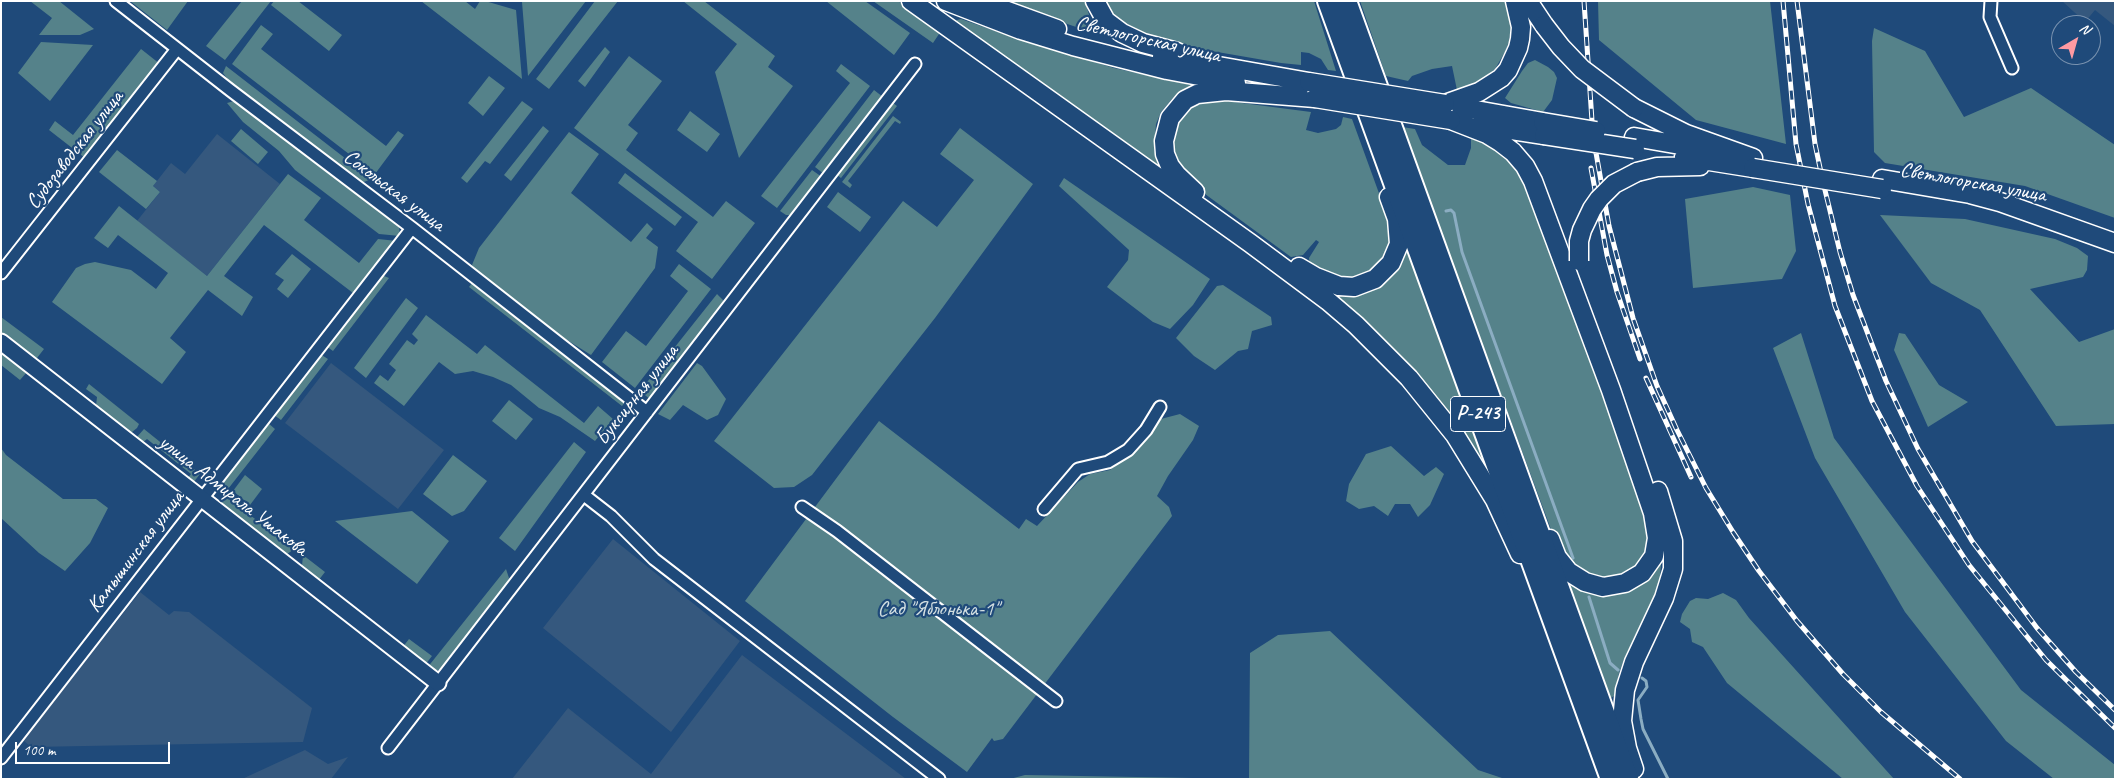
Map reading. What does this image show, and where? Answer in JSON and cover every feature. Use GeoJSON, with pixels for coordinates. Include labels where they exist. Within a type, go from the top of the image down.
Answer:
{"type":"FeatureCollection","features":[{"type":"Feature","properties":{"kind":"highway","name":"Р-243"},"geometry":{"type":"LineString","coordinates":[[1328,1],[1601,751],[1626,777]]}},
{"type":"Feature","properties":{"kind":"highway","name":"Р-243"},"geometry":{"type":"LineString","coordinates":[[1346,1],[1626,777]]}},
{"type":"Feature","properties":{"kind":"main road"},"geometry":{"type":"LineString","coordinates":[[911,1],[1294,275],[1356,325],[1409,378],[1455,435],[1495,500],[1514,540],[1565,675],[1601,751]]}},
{"type":"Feature","properties":{"kind":"main road","name":"Светлогорская улица"},"geometry":{"type":"LineString","coordinates":[[946,1],[1021,30],[1073,46],[1167,70],[1312,90]]}},
{"type":"Feature","properties":{"kind":"main road","name":"Светлогорская улица"},"geometry":{"type":"LineString","coordinates":[[980,1],[1024,18],[1123,48],[1255,73],[1312,90]]}},
{"type":"Feature","properties":{"kind":"main road"},"geometry":{"type":"LineString","coordinates":[[1095,1],[1106,21],[1132,38],[1255,73]]}},
{"type":"Feature","properties":{"kind":"main road"},"geometry":{"type":"LineString","coordinates":[[1322,1],[1339,34]]}},
{"type":"Feature","properties":{"kind":"main road"},"geometry":{"type":"LineString","coordinates":[[1448,112],[1501,78],[1508,70],[1516,54],[1520,39],[1521,27],[1515,1]]}},
{"type":"Feature","properties":{"kind":"main road"},"geometry":{"type":"LineString","coordinates":[[1528,1],[1561,47],[1582,68],[1634,108],[1686,134],[1753,163]]}},
{"type":"Feature","properties":{"kind":"main road"},"geometry":{"type":"LineString","coordinates":[[1355,76],[1373,153],[1397,219],[1398,244],[1391,263],[1375,279],[1354,287],[1326,282],[1294,263],[1195,192],[1170,166],[1165,154],[1164,141],[1170,118],[1185,100],[1197,94],[1226,90],[1312,90],[1448,112],[1753,163]]}},
{"type":"Feature","properties":{"kind":"main road"},"geometry":{"type":"LineString","coordinates":[[1448,112],[1487,134],[1513,152],[1525,166],[1533,180],[1653,513],[1657,529],[1656,547],[1649,565],[1642,573],[1625,583],[1603,587],[1577,578],[1562,565],[1535,496],[1486,387]]}},
{"type":"Feature","properties":{"kind":"main road"},"geometry":{"type":"LineString","coordinates":[[1626,777],[1627,748],[1622,721],[1623,706],[1631,669],[1670,583],[1673,569],[1674,541],[1666,512],[1580,280],[1579,241],[1592,209],[1599,199],[1614,184],[1637,172],[1657,167],[1753,163]]}},
{"type":"Feature","properties":{"kind":"main road","name":"Светлогорская улица"},"geometry":{"type":"LineString","coordinates":[[1753,163],[1882,184],[1970,194],[2000,202],[2115,243]]}},
{"type":"Feature","properties":{"kind":"street","name":"Сокольская улица"},"geometry":{"type":"LineString","coordinates":[[116,1],[177,50],[412,228],[647,412]]}},
{"type":"Feature","properties":{"kind":"street"},"geometry":{"type":"LineString","coordinates":[[1991,1],[1990,17],[2012,68]]}},
{"type":"Feature","properties":{"kind":"street","name":"Судозаводская улица"},"geometry":{"type":"LineString","coordinates":[[1,273],[177,50]]}},
{"type":"Feature","properties":{"kind":"street","name":"Буксирная улица"},"geometry":{"type":"LineString","coordinates":[[388,748],[915,64]]}},
{"type":"Feature","properties":{"kind":"street","name":"Камышинская улица"},"geometry":{"type":"LineString","coordinates":[[1,758],[412,228]]}},
{"type":"Feature","properties":{"kind":"street","name":"улица Адмирала Ушакова"},"geometry":{"type":"LineString","coordinates":[[1,342],[438,683]]}},
{"type":"Feature","properties":{"kind":"street"},"geometry":{"type":"LineString","coordinates":[[1044,509],[1078,470],[1108,462],[1128,450],[1146,430],[1160,407]]}},
{"type":"Feature","properties":{"kind":"street"},"geometry":{"type":"LineString","coordinates":[[584,495],[611,516],[654,559],[939,779]]}},
{"type":"Feature","properties":{"kind":"street"},"geometry":{"type":"LineString","coordinates":[[802,507],[837,531],[1056,701]]}},
{"type":"Feature","properties":{"kind":"shaded area"},"geometry":{"type":"Polygon","coordinates":[[[2062,1],[2115,1],[2115,26],[2095,10],[2091,15],[2077,15],[2062,1]]]}},
{"type":"Feature","properties":{"kind":"shaded area"},"geometry":{"type":"Polygon","coordinates":[[[217,134],[280,184],[207,276],[137,221],[160,192],[153,186],[171,163],[185,174],[217,134]]]}},
{"type":"Feature","properties":{"kind":"shaded area"},"geometry":{"type":"Polygon","coordinates":[[[331,363],[444,450],[398,509],[285,423],[331,363]]]}},
{"type":"Feature","properties":{"kind":"shaded area"},"geometry":{"type":"Polygon","coordinates":[[[613,539],[740,641],[671,732],[543,628],[613,539]]]}},
{"type":"Feature","properties":{"kind":"shaded area"},"geometry":{"type":"Polygon","coordinates":[[[140,592],[169,615],[174,611],[189,612],[312,708],[303,742],[31,747],[23,740],[140,592]]]}},
{"type":"Feature","properties":{"kind":"shaded area"},"geometry":{"type":"Polygon","coordinates":[[[742,655],[906,779],[512,779],[568,708],[651,774],[742,655]]]}},
{"type":"Feature","properties":{"kind":"shaded area"},"geometry":{"type":"Polygon","coordinates":[[[305,750],[328,764],[348,757],[331,779],[242,779],[305,750]]]}},
{"type":"Feature","properties":{"kind":"green space"},"geometry":{"type":"Polygon","coordinates":[[[30,1],[59,1],[94,29],[80,35],[39,35],[52,18],[30,1]]]}},
{"type":"Feature","properties":{"kind":"green space"},"geometry":{"type":"Polygon","coordinates":[[[130,1],[188,1],[167,30],[130,1]]]}},
{"type":"Feature","properties":{"kind":"green space"},"geometry":{"type":"Polygon","coordinates":[[[242,1],[271,1],[225,60],[206,46],[242,1]]]}},
{"type":"Feature","properties":{"kind":"green space"},"geometry":{"type":"Polygon","coordinates":[[[274,1],[298,1],[342,35],[329,51],[271,5],[274,1]]]}},
{"type":"Feature","properties":{"kind":"green space"},"geometry":{"type":"Polygon","coordinates":[[[421,1],[465,1],[475,9],[480,1],[485,1],[516,10],[522,79],[421,1]]]}},
{"type":"Feature","properties":{"kind":"green space"},"geometry":{"type":"Polygon","coordinates":[[[586,1],[528,76],[522,2],[586,1]]]}},
{"type":"Feature","properties":{"kind":"green space"},"geometry":{"type":"Polygon","coordinates":[[[595,1],[618,1],[549,89],[536,79],[595,1]]]}},
{"type":"Feature","properties":{"kind":"green space"},"geometry":{"type":"Polygon","coordinates":[[[683,1],[704,1],[775,56],[768,67],[793,86],[739,158],[715,72],[737,44],[683,1]]]}},
{"type":"Feature","properties":{"kind":"green space"},"geometry":{"type":"Polygon","coordinates":[[[826,1],[865,1],[910,33],[894,55],[826,1]]]}},
{"type":"Feature","properties":{"kind":"green space"},"geometry":{"type":"Polygon","coordinates":[[[873,1],[898,1],[941,31],[933,43],[873,1]]]}},
{"type":"Feature","properties":{"kind":"green space"},"geometry":{"type":"Polygon","coordinates":[[[999,1],[1085,1],[1090,18],[1105,35],[1097,34],[999,1]]]}},
{"type":"Feature","properties":{"kind":"green space"},"geometry":{"type":"Polygon","coordinates":[[[1099,1],[1314,1],[1336,71],[1328,70],[1321,59],[1309,53],[1301,52],[1301,65],[1142,39],[1111,22],[1099,1]]]}},
{"type":"Feature","properties":{"kind":"green space"},"geometry":{"type":"Polygon","coordinates":[[[1360,1],[1506,1],[1511,28],[1509,42],[1495,69],[1482,80],[1466,88],[1457,90],[1452,66],[1432,69],[1412,76],[1408,81],[1386,76],[1360,1]]]}},
{"type":"Feature","properties":{"kind":"green space"},"geometry":{"type":"Polygon","coordinates":[[[1598,1],[1770,1],[1786,144],[1696,120],[1599,40],[1598,1]]]}},
{"type":"Feature","properties":{"kind":"green space"},"geometry":{"type":"Polygon","coordinates":[[[961,19],[1018,39],[1114,68],[1191,85],[1191,88],[1180,92],[1172,99],[1161,112],[1156,124],[1154,149],[1159,166],[1157,167],[954,24],[957,20],[961,19]]]}},
{"type":"Feature","properties":{"kind":"green space"},"geometry":{"type":"Polygon","coordinates":[[[261,25],[273,34],[261,49],[386,146],[398,131],[404,135],[375,174],[232,64],[261,25]]]}},
{"type":"Feature","properties":{"kind":"green space"},"geometry":{"type":"Polygon","coordinates":[[[1874,28],[1925,51],[1964,117],[2031,88],[2115,145],[2115,218],[2025,186],[1885,163],[1874,152],[1872,41],[1874,28]]]}},
{"type":"Feature","properties":{"kind":"green space"},"geometry":{"type":"Polygon","coordinates":[[[41,42],[93,45],[50,101],[18,73],[41,42]]]}},
{"type":"Feature","properties":{"kind":"green space"},"geometry":{"type":"Polygon","coordinates":[[[605,47],[610,52],[585,87],[578,81],[605,47]]]}},
{"type":"Feature","properties":{"kind":"green space"},"geometry":{"type":"Polygon","coordinates":[[[141,49],[160,64],[85,158],[49,130],[55,121],[73,135],[141,49]]]}},
{"type":"Feature","properties":{"kind":"green space"},"geometry":{"type":"Polygon","coordinates":[[[629,56],[662,81],[628,125],[638,133],[626,150],[713,217],[726,201],[755,223],[712,279],[676,251],[698,222],[574,128],[629,56]]]}},
{"type":"Feature","properties":{"kind":"green space"},"geometry":{"type":"Polygon","coordinates":[[[1535,60],[1548,67],[1557,78],[1552,100],[1543,112],[1511,103],[1505,98],[1528,63],[1535,60]]]}},
{"type":"Feature","properties":{"kind":"green space"},"geometry":{"type":"Polygon","coordinates":[[[841,64],[870,86],[777,208],[761,196],[850,83],[836,71],[841,64]]]}},
{"type":"Feature","properties":{"kind":"green space"},"geometry":{"type":"Polygon","coordinates":[[[226,66],[372,179],[361,183],[229,81],[223,73],[226,66]]]}},
{"type":"Feature","properties":{"kind":"green space"},"geometry":{"type":"Polygon","coordinates":[[[489,76],[505,88],[483,116],[468,103],[489,76]]]}},
{"type":"Feature","properties":{"kind":"green space"},"geometry":{"type":"Polygon","coordinates":[[[874,90],[883,97],[824,174],[815,167],[874,90]]]}},
{"type":"Feature","properties":{"kind":"green space"},"geometry":{"type":"Polygon","coordinates":[[[1188,100],[1219,100],[1311,112],[1306,130],[1318,133],[1336,129],[1341,125],[1343,117],[1352,119],[1388,218],[1391,235],[1388,250],[1381,261],[1363,277],[1342,280],[1310,267],[1309,258],[1319,242],[1316,240],[1303,255],[1291,257],[1190,183],[1176,169],[1168,130],[1188,100]]]}},
{"type":"Feature","properties":{"kind":"green space"},"geometry":{"type":"Polygon","coordinates":[[[234,101],[392,219],[399,226],[400,236],[379,234],[295,170],[279,151],[243,122],[227,103],[234,101]]]}},
{"type":"Feature","properties":{"kind":"green space"},"geometry":{"type":"Polygon","coordinates":[[[522,101],[533,109],[490,164],[485,161],[467,183],[461,178],[522,101]]]}},
{"type":"Feature","properties":{"kind":"green space"},"geometry":{"type":"Polygon","coordinates":[[[893,103],[897,106],[841,178],[837,175],[893,103]]]}},
{"type":"Feature","properties":{"kind":"green space"},"geometry":{"type":"Polygon","coordinates":[[[690,111],[720,134],[707,152],[677,130],[690,111]]]}},
{"type":"Feature","properties":{"kind":"green space"},"geometry":{"type":"Polygon","coordinates":[[[893,116],[901,122],[900,124],[895,121],[848,181],[852,185],[850,188],[842,182],[893,116]]]}},
{"type":"Feature","properties":{"kind":"green space"},"geometry":{"type":"Polygon","coordinates":[[[543,126],[549,131],[511,181],[504,175],[543,126]]]}},
{"type":"Feature","properties":{"kind":"green space"},"geometry":{"type":"Polygon","coordinates":[[[1402,127],[1415,129],[1422,145],[1448,165],[1465,165],[1471,148],[1471,135],[1499,148],[1522,170],[1652,526],[1643,565],[1615,582],[1585,576],[1559,551],[1402,127]]]}},
{"type":"Feature","properties":{"kind":"green space"},"geometry":{"type":"Polygon","coordinates":[[[960,128],[1033,184],[935,318],[812,475],[794,487],[774,488],[714,441],[903,201],[937,227],[974,180],[940,154],[960,128]]]}},
{"type":"Feature","properties":{"kind":"green space"},"geometry":{"type":"Polygon","coordinates":[[[241,129],[268,152],[258,164],[231,141],[241,129]]]}},
{"type":"Feature","properties":{"kind":"green space"},"geometry":{"type":"Polygon","coordinates":[[[569,132],[599,154],[571,193],[631,242],[647,223],[653,229],[646,238],[658,247],[655,268],[591,355],[543,325],[474,270],[472,265],[479,248],[569,132]]]}},
{"type":"Feature","properties":{"kind":"green space"},"geometry":{"type":"Polygon","coordinates":[[[117,150],[157,181],[153,186],[160,192],[146,209],[99,172],[117,150]]]}},
{"type":"Feature","properties":{"kind":"green space"},"geometry":{"type":"Polygon","coordinates":[[[812,170],[822,177],[792,215],[786,215],[780,211],[812,170]]]}},
{"type":"Feature","properties":{"kind":"green space"},"geometry":{"type":"Polygon","coordinates":[[[625,173],[682,217],[675,226],[618,183],[625,173]]]}},
{"type":"Feature","properties":{"kind":"green space"},"geometry":{"type":"Polygon","coordinates":[[[288,174],[321,198],[304,220],[359,263],[378,239],[397,241],[353,293],[264,225],[224,276],[253,297],[242,316],[208,290],[170,338],[186,352],[162,384],[52,302],[76,268],[85,264],[95,262],[131,270],[156,289],[168,273],[118,235],[108,248],[94,238],[119,206],[207,276],[288,174]]]}},
{"type":"Feature","properties":{"kind":"green space"},"geometry":{"type":"Polygon","coordinates":[[[1064,178],[1210,279],[1193,305],[1170,329],[1153,322],[1107,287],[1128,260],[1129,250],[1059,186],[1064,178]]]}},
{"type":"Feature","properties":{"kind":"green space"},"geometry":{"type":"Polygon","coordinates":[[[1753,187],[1790,195],[1796,251],[1782,279],[1693,288],[1685,199],[1753,187]]]}},
{"type":"Feature","properties":{"kind":"green space"},"geometry":{"type":"Polygon","coordinates":[[[838,192],[871,217],[860,232],[827,207],[838,192]]]}},
{"type":"Feature","properties":{"kind":"green space"},"geometry":{"type":"Polygon","coordinates":[[[1880,215],[1965,219],[2055,239],[2077,248],[2088,256],[2087,270],[2083,277],[2030,289],[2079,342],[2115,329],[2115,424],[2056,426],[1980,310],[1931,283],[1880,215]]]}},
{"type":"Feature","properties":{"kind":"green space"},"geometry":{"type":"Polygon","coordinates":[[[1403,238],[1498,500],[1480,469],[1320,287],[1354,292],[1403,238]]]}},
{"type":"Feature","properties":{"kind":"green space"},"geometry":{"type":"Polygon","coordinates":[[[292,254],[311,269],[288,298],[277,289],[284,280],[275,274],[292,254]]]}},
{"type":"Feature","properties":{"kind":"green space"},"geometry":{"type":"Polygon","coordinates":[[[679,264],[711,289],[635,388],[602,362],[626,331],[646,346],[688,291],[670,276],[679,264]]]}},
{"type":"Feature","properties":{"kind":"green space"},"geometry":{"type":"Polygon","coordinates":[[[380,277],[389,278],[333,351],[326,346],[380,277]]]}},
{"type":"Feature","properties":{"kind":"green space"},"geometry":{"type":"Polygon","coordinates":[[[472,283],[625,402],[622,406],[469,287],[472,283]]]}},
{"type":"Feature","properties":{"kind":"green space"},"geometry":{"type":"Polygon","coordinates":[[[1223,285],[1271,317],[1272,325],[1252,331],[1248,349],[1238,351],[1215,370],[1194,356],[1176,338],[1217,286],[1223,285]]]}},
{"type":"Feature","properties":{"kind":"green space"},"geometry":{"type":"Polygon","coordinates":[[[717,294],[723,300],[722,308],[651,400],[640,391],[717,294]]]}},
{"type":"Feature","properties":{"kind":"green space"},"geometry":{"type":"Polygon","coordinates":[[[406,298],[418,308],[366,378],[354,368],[406,298]]]}},
{"type":"Feature","properties":{"kind":"green space"},"geometry":{"type":"Polygon","coordinates":[[[426,315],[477,354],[485,345],[584,423],[598,406],[613,419],[595,441],[560,417],[539,408],[511,385],[473,371],[455,374],[439,362],[404,406],[374,383],[380,375],[388,381],[396,370],[389,364],[407,340],[414,345],[418,340],[412,334],[426,315]]]}},
{"type":"Feature","properties":{"kind":"green space"},"geometry":{"type":"Polygon","coordinates":[[[1,317],[44,349],[37,358],[32,358],[1,334],[1,317]]]}},
{"type":"Feature","properties":{"kind":"green space"},"geometry":{"type":"Polygon","coordinates":[[[1801,333],[1834,438],[2021,690],[2115,765],[2115,779],[2054,779],[2006,741],[1905,612],[1815,458],[1773,348],[1801,333]]]}},
{"type":"Feature","properties":{"kind":"green space"},"geometry":{"type":"Polygon","coordinates":[[[1899,333],[1905,334],[1939,385],[1968,402],[1928,427],[1894,350],[1899,333]]]}},
{"type":"Feature","properties":{"kind":"green space"},"geometry":{"type":"Polygon","coordinates":[[[1,352],[27,372],[20,380],[1,365],[1,352]]]}},
{"type":"Feature","properties":{"kind":"green space"},"geometry":{"type":"Polygon","coordinates":[[[320,354],[328,359],[281,420],[274,415],[320,354]]]}},
{"type":"Feature","properties":{"kind":"green space"},"geometry":{"type":"Polygon","coordinates":[[[697,363],[702,366],[726,399],[718,415],[707,420],[683,405],[670,420],[658,414],[697,363]]]}},
{"type":"Feature","properties":{"kind":"green space"},"geometry":{"type":"Polygon","coordinates":[[[89,384],[139,424],[137,428],[132,432],[128,432],[96,406],[97,397],[86,389],[89,384]]]}},
{"type":"Feature","properties":{"kind":"green space"},"geometry":{"type":"Polygon","coordinates":[[[509,400],[533,419],[516,440],[492,421],[509,400]]]}},
{"type":"Feature","properties":{"kind":"green space","name":"Сад \"Яблонька-1\""},"geometry":{"type":"Polygon","coordinates":[[[1180,414],[1199,426],[1193,440],[1168,476],[1157,496],[1169,507],[1172,516],[1003,739],[994,741],[992,738],[967,772],[893,717],[745,601],[879,421],[1019,529],[1026,519],[1037,526],[1078,482],[1090,474],[1110,470],[1131,453],[1157,420],[1180,414]]]}},
{"type":"Feature","properties":{"kind":"green space"},"geometry":{"type":"Polygon","coordinates":[[[268,423],[275,429],[228,489],[221,484],[268,423]]]}},
{"type":"Feature","properties":{"kind":"green space"},"geometry":{"type":"Polygon","coordinates":[[[144,429],[200,474],[193,483],[187,479],[191,474],[147,439],[142,443],[136,438],[144,429]]]}},
{"type":"Feature","properties":{"kind":"green space"},"geometry":{"type":"Polygon","coordinates":[[[574,442],[586,452],[515,551],[499,538],[574,442]]]}},
{"type":"Feature","properties":{"kind":"green space"},"geometry":{"type":"Polygon","coordinates":[[[1391,446],[1424,476],[1436,467],[1444,474],[1430,505],[1418,517],[1410,504],[1395,504],[1388,516],[1374,506],[1359,509],[1346,501],[1349,484],[1366,454],[1391,446]]]}},
{"type":"Feature","properties":{"kind":"green space"},"geometry":{"type":"Polygon","coordinates":[[[1,448],[6,455],[63,499],[96,499],[108,508],[90,543],[65,571],[39,553],[1,518],[1,448]]]}},
{"type":"Feature","properties":{"kind":"green space"},"geometry":{"type":"Polygon","coordinates":[[[453,455],[487,481],[464,511],[452,516],[423,494],[453,455]]]}},
{"type":"Feature","properties":{"kind":"green space"},"geometry":{"type":"Polygon","coordinates":[[[245,475],[262,489],[250,505],[233,491],[245,475]]]}},
{"type":"Feature","properties":{"kind":"green space"},"geometry":{"type":"Polygon","coordinates":[[[224,495],[294,549],[286,555],[281,552],[218,503],[224,495]]]}},
{"type":"Feature","properties":{"kind":"green space"},"geometry":{"type":"Polygon","coordinates":[[[412,511],[449,541],[417,584],[335,521],[412,511]]]}},
{"type":"Feature","properties":{"kind":"green space"},"geometry":{"type":"Polygon","coordinates":[[[1662,552],[1660,578],[1656,592],[1624,659],[1614,696],[1608,700],[1564,577],[1591,592],[1662,552]]]}},
{"type":"Feature","properties":{"kind":"green space"},"geometry":{"type":"Polygon","coordinates":[[[303,555],[325,572],[318,581],[302,566],[303,555]]]}},
{"type":"Feature","properties":{"kind":"green space"},"geometry":{"type":"Polygon","coordinates":[[[506,569],[509,578],[506,588],[445,667],[436,671],[427,668],[506,569]]]}},
{"type":"Feature","properties":{"kind":"green space"},"geometry":{"type":"Polygon","coordinates":[[[1723,593],[1736,600],[1749,618],[1894,779],[1843,779],[1727,683],[1703,647],[1692,642],[1690,629],[1680,622],[1682,614],[1690,601],[1696,598],[1708,599],[1723,593]]]}},
{"type":"Feature","properties":{"kind":"green space"},"geometry":{"type":"Polygon","coordinates":[[[1330,631],[1478,770],[1505,779],[1249,779],[1250,653],[1278,635],[1330,631]]]}},
{"type":"Feature","properties":{"kind":"green space"},"geometry":{"type":"Polygon","coordinates":[[[409,639],[432,656],[425,665],[402,648],[409,639]]]}},
{"type":"Feature","properties":{"kind":"green space"},"geometry":{"type":"Polygon","coordinates":[[[1025,775],[1249,779],[1010,779],[1025,775]]]}},
{"type":"Feature","properties":{"kind":"waterway"},"geometry":{"type":"LineString","coordinates":[[1446,211],[1451,210],[1454,213],[1462,252],[1573,558]]}},
{"type":"Feature","properties":{"kind":"waterway"},"geometry":{"type":"LineString","coordinates":[[1589,597],[1610,663],[1618,670]]}},
{"type":"Feature","properties":{"kind":"waterway"},"geometry":{"type":"LineString","coordinates":[[1642,678],[1646,681],[1647,687],[1638,700],[1643,729],[1668,779]]}},
{"type":"Feature","properties":{"kind":"railway"},"geometry":{"type":"LineString","coordinates":[[1584,1],[1593,136],[1609,226],[1633,318],[1657,386],[1677,430],[1706,488],[1733,532],[1759,571],[1797,621],[1843,674],[1881,712],[1960,779]]}},
{"type":"Feature","properties":{"kind":"railway"},"geometry":{"type":"LineString","coordinates":[[1783,1],[1796,144],[1808,204],[1835,306],[1872,401],[1917,486],[1969,565],[2046,660],[2115,728]]}},
{"type":"Feature","properties":{"kind":"railway"},"geometry":{"type":"LineString","coordinates":[[1797,1],[1815,144],[1823,182],[1840,252],[1853,295],[1886,381],[1918,449],[1972,541],[2037,628],[2076,672],[2115,710]]}},
{"type":"Feature","properties":{"kind":"railway"},"geometry":{"type":"LineString","coordinates":[[1591,168],[1607,255],[1617,292],[1640,359]]}},
{"type":"Feature","properties":{"kind":"railway"},"geometry":{"type":"LineString","coordinates":[[1646,378],[1691,477]]}}]}
